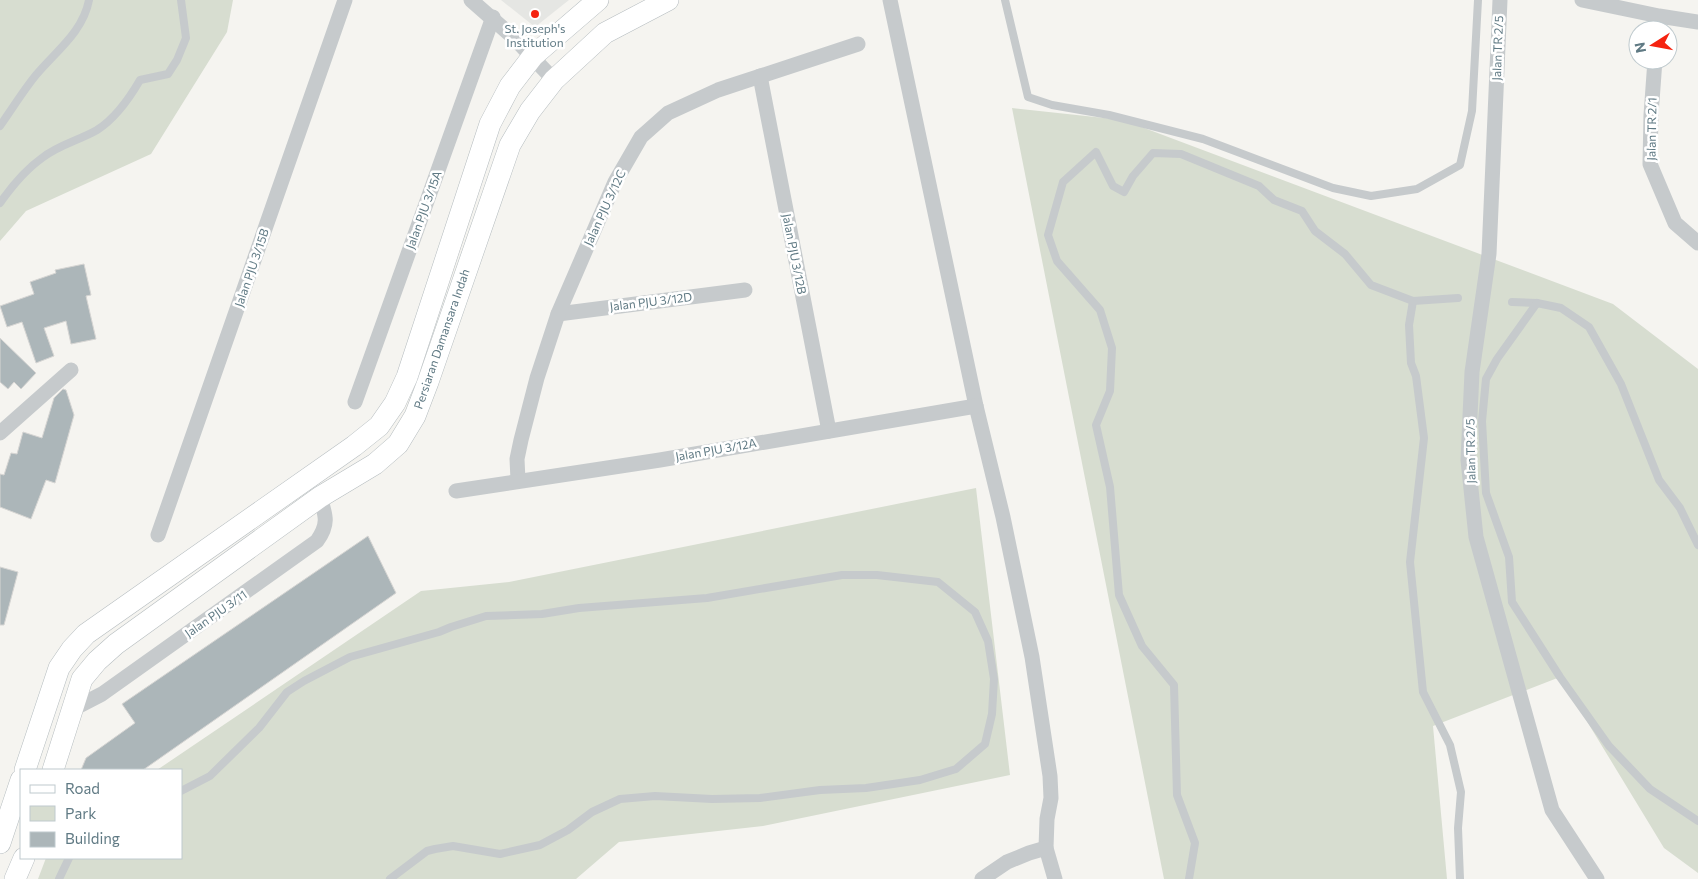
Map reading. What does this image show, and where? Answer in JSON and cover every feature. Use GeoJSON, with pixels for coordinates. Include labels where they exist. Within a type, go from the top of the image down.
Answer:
{"type":"FeatureCollection","features":[{"type":"Feature","properties":{"kind":"main road","name":"Persiaran Damansara Indah"},"geometry":{"type":"LineString","coordinates":[[25,769],[60,668],[81,639],[116,612],[354,446],[379,426],[395,403],[407,377],[490,124],[510,86],[533,56],[598,0]]}},
{"type":"Feature","properties":{"kind":"main road","name":"Persiaran Damansara Indah"},"geometry":{"type":"LineString","coordinates":[[53,769],[82,679],[97,661],[116,644],[320,497],[375,464],[398,444],[415,416],[510,145],[530,111],[554,80],[605,33],[668,0]]}},
{"type":"Feature","properties":{"kind":"main road"},"geometry":{"type":"LineString","coordinates":[[0,843],[20,783]]}},
{"type":"Feature","properties":{"kind":"main road"},"geometry":{"type":"LineString","coordinates":[[16,879],[25,859]]}},
{"type":"Feature","properties":{"kind":"street","name":"Jalan PJU 3/15B"},"geometry":{"type":"LineString","coordinates":[[158,535],[345,0]]}},
{"type":"Feature","properties":{"kind":"street"},"geometry":{"type":"LineString","coordinates":[[471,0],[493,17],[533,56],[554,80]]}},
{"type":"Feature","properties":{"kind":"street"},"geometry":{"type":"LineString","coordinates":[[890,0],[976,406],[1003,517],[1032,657],[1045,741],[1051,798],[1047,819],[1046,848],[1055,879]]}},
{"type":"Feature","properties":{"kind":"street","name":"Jalan TR 2/5"},"geometry":{"type":"LineString","coordinates":[[1500,0],[1489,254],[1472,372],[1468,460],[1476,537],[1552,810],[1598,879]]}},
{"type":"Feature","properties":{"kind":"street"},"geometry":{"type":"LineString","coordinates":[[1582,0],[1649,20]]}},
{"type":"Feature","properties":{"kind":"street","name":"Jalan PJU 3/15A"},"geometry":{"type":"LineString","coordinates":[[355,402],[493,17]]}},
{"type":"Feature","properties":{"kind":"street"},"geometry":{"type":"LineString","coordinates":[[1678,23],[1698,22]]}},
{"type":"Feature","properties":{"kind":"street","name":"Jalan PJU 3/12C"},"geometry":{"type":"LineString","coordinates":[[518,480],[517,459],[521,440],[537,378],[558,314],[614,182],[641,137],[668,113],[718,90],[858,44]]}},
{"type":"Feature","properties":{"kind":"street","name":"Jalan TR 2/1"},"geometry":{"type":"LineString","coordinates":[[1655,70],[1651,115],[1650,164],[1675,223],[1698,243]]}},
{"type":"Feature","properties":{"kind":"street","name":"Jalan PJU 3/12B"},"geometry":{"type":"LineString","coordinates":[[760,76],[829,431]]}},
{"type":"Feature","properties":{"kind":"street","name":"Jalan PJU 3/12D"},"geometry":{"type":"LineString","coordinates":[[558,314],[744,290]]}},
{"type":"Feature","properties":{"kind":"street"},"geometry":{"type":"LineString","coordinates":[[0,433],[71,370]]}},
{"type":"Feature","properties":{"kind":"street","name":"Jalan PJU 3/12A"},"geometry":{"type":"LineString","coordinates":[[456,491],[518,480],[660,460],[976,406]]}},
{"type":"Feature","properties":{"kind":"street","name":"Jalan PJU 3/11"},"geometry":{"type":"LineString","coordinates":[[73,709],[102,694],[245,595],[318,541],[324,531],[326,520],[320,497]]}},
{"type":"Feature","properties":{"kind":"street"},"geometry":{"type":"LineString","coordinates":[[982,879],[1008,862],[1046,848]]}},
{"type":"Feature","properties":{"kind":"lane"},"geometry":{"type":"LineString","coordinates":[[0,126],[36,75],[81,24],[89,0]]}},
{"type":"Feature","properties":{"kind":"lane"},"geometry":{"type":"LineString","coordinates":[[0,203],[21,175],[43,156],[97,130],[111,119],[128,100],[140,80],[168,74],[177,60],[186,38],[181,0]]}},
{"type":"Feature","properties":{"kind":"lane"},"geometry":{"type":"LineString","coordinates":[[1005,0],[1028,97],[1052,105],[1110,115],[1203,139],[1333,188],[1372,196],[1417,189],[1460,165],[1472,111],[1478,0]]}},
{"type":"Feature","properties":{"kind":"lane"},"geometry":{"type":"LineString","coordinates":[[1189,879],[1195,843],[1177,794],[1174,685],[1142,646],[1118,595],[1110,487],[1096,425],[1110,391],[1112,348],[1100,310],[1057,261],[1048,234],[1063,182],[1096,152],[1113,186],[1124,192],[1133,176],[1153,153],[1181,154],[1258,186],[1274,200],[1302,211],[1315,231],[1345,254],[1371,285],[1413,302],[1458,298]]}},
{"type":"Feature","properties":{"kind":"lane"},"geometry":{"type":"LineString","coordinates":[[1413,302],[1409,326],[1411,363],[1416,376],[1424,438],[1410,562],[1423,692],[1450,745],[1461,792],[1458,828],[1460,879]]}},
{"type":"Feature","properties":{"kind":"lane"},"geometry":{"type":"LineString","coordinates":[[1512,302],[1538,303],[1561,308],[1589,327],[1622,384],[1659,480],[1680,508],[1698,545]]}},
{"type":"Feature","properties":{"kind":"lane"},"geometry":{"type":"LineString","coordinates":[[1538,303],[1497,358],[1486,379],[1482,422],[1486,493],[1509,557],[1512,602],[1560,677],[1609,746],[1650,789],[1698,821]]}},
{"type":"Feature","properties":{"kind":"lane"},"geometry":{"type":"LineString","coordinates":[[182,790],[210,776],[259,728],[287,692],[304,681],[350,657],[439,632],[486,616],[542,614],[579,608],[707,598],[842,574],[877,575],[938,582],[976,612],[988,641],[994,679],[992,714],[985,744],[956,769],[920,780],[866,788],[820,790],[760,798],[712,799],[655,796],[620,799],[592,812],[568,830],[540,845],[500,854],[453,846],[435,849],[427,851],[390,879]]}},
{"type":"Feature","properties":{"kind":"lane"},"geometry":{"type":"LineString","coordinates":[[59,879],[69,859]]}},
{"type":"Feature","properties":{"kind":"shaded area","name":"St. Joseph's Institution"},"geometry":{"type":"Polygon","coordinates":[[[501,0],[569,0],[535,27],[501,0]]]}},
{"type":"Feature","properties":{"kind":"green space"},"geometry":{"type":"Polygon","coordinates":[[[0,0],[233,0],[227,32],[151,154],[26,211],[0,241],[0,0]]]}},
{"type":"Feature","properties":{"kind":"green space"},"geometry":{"type":"Polygon","coordinates":[[[1012,108],[1123,120],[1613,304],[1698,369],[1698,873],[1664,848],[1560,677],[1433,726],[1447,879],[1164,879],[1012,108]]]}},
{"type":"Feature","properties":{"kind":"green space"},"geometry":{"type":"Polygon","coordinates":[[[976,488],[1010,775],[763,826],[619,842],[576,879],[38,879],[46,859],[182,859],[182,769],[158,769],[421,591],[509,582],[976,488]]]}},
{"type":"Feature","properties":{"kind":"building"},"geometry":{"type":"Polygon","coordinates":[[[84,264],[91,295],[86,296],[96,339],[71,344],[66,321],[44,328],[54,356],[36,363],[22,322],[7,327],[0,306],[34,294],[30,282],[56,273],[55,270],[84,264]]]}},
{"type":"Feature","properties":{"kind":"building"},"geometry":{"type":"Polygon","coordinates":[[[0,338],[36,373],[21,389],[14,382],[8,389],[0,382],[0,338]]]}},
{"type":"Feature","properties":{"kind":"building"},"geometry":{"type":"Polygon","coordinates":[[[63,389],[66,390],[74,415],[55,483],[46,480],[31,519],[0,507],[0,474],[4,475],[11,453],[17,454],[23,432],[42,438],[54,398],[63,389]]]}},
{"type":"Feature","properties":{"kind":"building"},"geometry":{"type":"Polygon","coordinates":[[[368,536],[396,593],[144,769],[81,769],[86,758],[135,723],[122,704],[368,536]]]}},
{"type":"Feature","properties":{"kind":"building"},"geometry":{"type":"Polygon","coordinates":[[[0,567],[18,572],[4,625],[0,625],[0,567]]]}},
{"type":"Feature","properties":{"kind":"place","name":"St. Joseph's Institution"},"geometry":{"type":"Point","coordinates":[535,14]}}]}
